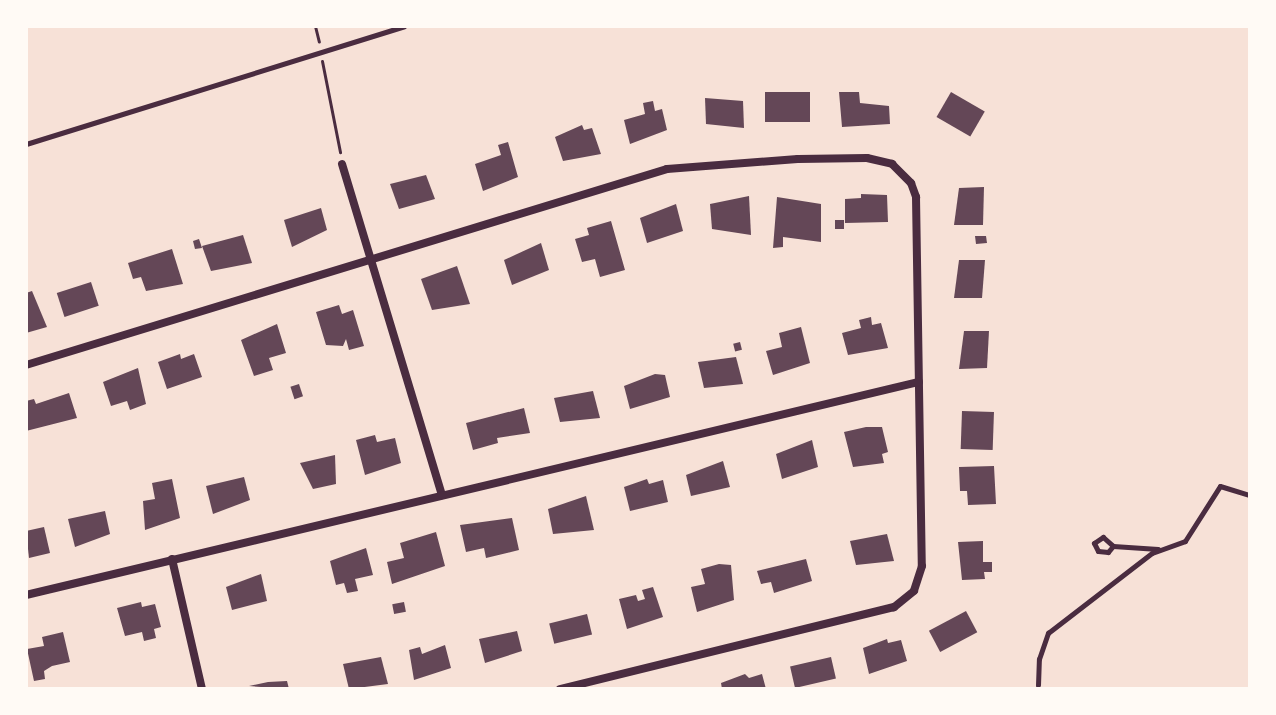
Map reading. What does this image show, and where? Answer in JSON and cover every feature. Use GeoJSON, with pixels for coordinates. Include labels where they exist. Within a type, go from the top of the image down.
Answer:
{"type":"FeatureCollection","features":[{"type":"Feature","properties":{"kind":"street"},"geometry":{"type":"LineString","coordinates":[[26,365],[635,177],[701,164],[880,160],[903,171],[916,197],[922,566],[915,589],[894,607],[560,689]]}},
{"type":"Feature","properties":{"kind":"street"},"geometry":{"type":"LineString","coordinates":[[342,162],[442,495]]}},
{"type":"Feature","properties":{"kind":"street"},"geometry":{"type":"LineString","coordinates":[[26,595],[919,382]]}},
{"type":"Feature","properties":{"kind":"street"},"geometry":{"type":"LineString","coordinates":[[172,559],[202,689]]}},
{"type":"Feature","properties":{"kind":"lane"},"geometry":{"type":"LineString","coordinates":[[26,144],[404,26]]}},
{"type":"Feature","properties":{"kind":"lane"},"geometry":{"type":"LineString","coordinates":[[1038,685],[1039,659],[1048,633],[1163,549],[1185,541],[1220,486],[1250,495]]}},
{"type":"Feature","properties":{"kind":"lane"},"geometry":{"type":"LineString","coordinates":[[1113,546],[1163,549]]}},
{"type":"Feature","properties":{"kind":"path"},"geometry":{"type":"LineString","coordinates":[[315,26],[342,162]]}},
{"type":"Feature","properties":{"kind":"building"},"geometry":{"type":"Polygon","coordinates":[[[765,92],[810,92],[810,122],[765,122],[765,92]]]}},
{"type":"Feature","properties":{"kind":"building"},"geometry":{"type":"Polygon","coordinates":[[[839,92],[859,92],[860,103],[889,106],[890,124],[842,127],[839,92]]]}},
{"type":"Feature","properties":{"kind":"building"},"geometry":{"type":"Polygon","coordinates":[[[951,92],[985,112],[970,137],[936,117],[951,92]]]}},
{"type":"Feature","properties":{"kind":"building"},"geometry":{"type":"Polygon","coordinates":[[[705,98],[743,101],[744,128],[706,124],[705,98]]]}},
{"type":"Feature","properties":{"kind":"building"},"geometry":{"type":"Polygon","coordinates":[[[653,101],[655,111],[662,109],[667,130],[630,144],[624,120],[645,114],[643,103],[653,101]]]}},
{"type":"Feature","properties":{"kind":"building"},"geometry":{"type":"Polygon","coordinates":[[[582,125],[584,130],[592,128],[601,154],[563,161],[555,137],[582,125]]]}},
{"type":"Feature","properties":{"kind":"building"},"geometry":{"type":"Polygon","coordinates":[[[508,142],[518,177],[483,191],[475,164],[501,155],[498,145],[508,142]]]}},
{"type":"Feature","properties":{"kind":"building"},"geometry":{"type":"Polygon","coordinates":[[[426,175],[435,199],[399,209],[390,184],[426,175]]]}},
{"type":"Feature","properties":{"kind":"building"},"geometry":{"type":"Polygon","coordinates":[[[984,187],[983,225],[954,225],[959,188],[984,187]]]}},
{"type":"Feature","properties":{"kind":"building"},"geometry":{"type":"Polygon","coordinates":[[[861,194],[887,195],[888,222],[845,223],[845,199],[861,198],[861,194]]]}},
{"type":"Feature","properties":{"kind":"building"},"geometry":{"type":"Polygon","coordinates":[[[749,196],[751,235],[712,229],[710,204],[749,196]]]}},
{"type":"Feature","properties":{"kind":"building"},"geometry":{"type":"Polygon","coordinates":[[[777,197],[821,204],[821,242],[783,237],[783,247],[773,248],[777,197]]]}},
{"type":"Feature","properties":{"kind":"building"},"geometry":{"type":"Polygon","coordinates":[[[676,204],[683,231],[647,243],[640,218],[676,204]]]}},
{"type":"Feature","properties":{"kind":"building"},"geometry":{"type":"Polygon","coordinates":[[[321,208],[327,230],[292,247],[284,220],[321,208]]]}},
{"type":"Feature","properties":{"kind":"building"},"geometry":{"type":"Polygon","coordinates":[[[835,220],[844,220],[844,229],[835,229],[835,220]]]}},
{"type":"Feature","properties":{"kind":"building"},"geometry":{"type":"Polygon","coordinates":[[[611,221],[625,270],[600,277],[595,259],[582,262],[575,239],[589,235],[587,228],[611,221]]]}},
{"type":"Feature","properties":{"kind":"building"},"geometry":{"type":"Polygon","coordinates":[[[243,235],[252,263],[211,271],[202,246],[243,235]]]}},
{"type":"Feature","properties":{"kind":"building"},"geometry":{"type":"Polygon","coordinates":[[[975,236],[986,236],[987,243],[976,244],[975,236]]]}},
{"type":"Feature","properties":{"kind":"building"},"geometry":{"type":"Polygon","coordinates":[[[199,239],[202,248],[195,249],[193,241],[199,239]]]}},
{"type":"Feature","properties":{"kind":"building"},"geometry":{"type":"Polygon","coordinates":[[[541,243],[549,270],[512,285],[504,260],[541,243]]]}},
{"type":"Feature","properties":{"kind":"building"},"geometry":{"type":"Polygon","coordinates":[[[172,249],[183,284],[146,291],[141,277],[133,279],[128,263],[172,249]]]}},
{"type":"Feature","properties":{"kind":"building"},"geometry":{"type":"Polygon","coordinates":[[[959,260],[985,260],[982,298],[954,298],[959,260]]]}},
{"type":"Feature","properties":{"kind":"building"},"geometry":{"type":"Polygon","coordinates":[[[457,266],[470,304],[432,310],[421,279],[457,266]]]}},
{"type":"Feature","properties":{"kind":"building"},"geometry":{"type":"Polygon","coordinates":[[[91,282],[99,306],[64,317],[57,293],[91,282]]]}},
{"type":"Feature","properties":{"kind":"building"},"geometry":{"type":"Polygon","coordinates":[[[32,291],[47,327],[26,333],[26,293],[32,291]]]}},
{"type":"Feature","properties":{"kind":"building"},"geometry":{"type":"Polygon","coordinates":[[[339,305],[342,314],[353,310],[364,346],[349,350],[346,339],[343,346],[326,345],[316,312],[339,305]]]}},
{"type":"Feature","properties":{"kind":"building"},"geometry":{"type":"Polygon","coordinates":[[[871,317],[872,325],[881,323],[888,348],[848,355],[842,333],[861,328],[859,320],[871,317]]]}},
{"type":"Feature","properties":{"kind":"building"},"geometry":{"type":"Polygon","coordinates":[[[277,324],[286,353],[269,358],[273,370],[254,376],[241,340],[277,324]]]}},
{"type":"Feature","properties":{"kind":"building"},"geometry":{"type":"Polygon","coordinates":[[[801,327],[810,363],[773,375],[766,351],[782,347],[779,333],[801,327]]]}},
{"type":"Feature","properties":{"kind":"building"},"geometry":{"type":"Polygon","coordinates":[[[964,331],[989,331],[987,368],[959,369],[964,331]]]}},
{"type":"Feature","properties":{"kind":"building"},"geometry":{"type":"Polygon","coordinates":[[[740,342],[742,350],[735,351],[733,344],[740,342]]]}},
{"type":"Feature","properties":{"kind":"building"},"geometry":{"type":"Polygon","coordinates":[[[180,354],[181,359],[194,354],[202,377],[167,389],[158,362],[180,354]]]}},
{"type":"Feature","properties":{"kind":"building"},"geometry":{"type":"Polygon","coordinates":[[[736,357],[743,384],[704,388],[698,362],[736,357]]]}},
{"type":"Feature","properties":{"kind":"building"},"geometry":{"type":"Polygon","coordinates":[[[138,368],[146,404],[130,410],[127,401],[111,406],[103,382],[138,368]]]}},
{"type":"Feature","properties":{"kind":"building"},"geometry":{"type":"Polygon","coordinates":[[[655,374],[665,375],[670,397],[630,409],[624,386],[655,374]]]}},
{"type":"Feature","properties":{"kind":"building"},"geometry":{"type":"Polygon","coordinates":[[[299,384],[303,396],[294,399],[290,387],[299,384]]]}},
{"type":"Feature","properties":{"kind":"building"},"geometry":{"type":"Polygon","coordinates":[[[593,391],[600,418],[560,422],[554,398],[593,391]]]}},
{"type":"Feature","properties":{"kind":"building"},"geometry":{"type":"Polygon","coordinates":[[[69,393],[77,418],[26,431],[26,401],[34,399],[36,404],[69,393]]]}},
{"type":"Feature","properties":{"kind":"building"},"geometry":{"type":"Polygon","coordinates":[[[524,408],[530,433],[497,438],[498,443],[473,450],[466,423],[524,408]]]}},
{"type":"Feature","properties":{"kind":"building"},"geometry":{"type":"Polygon","coordinates":[[[962,411],[994,412],[993,450],[961,449],[962,411]]]}},
{"type":"Feature","properties":{"kind":"building"},"geometry":{"type":"Polygon","coordinates":[[[882,427],[888,452],[882,454],[884,463],[853,467],[844,432],[882,427]]]}},
{"type":"Feature","properties":{"kind":"building"},"geometry":{"type":"Polygon","coordinates":[[[375,435],[377,442],[395,438],[401,463],[365,475],[356,440],[375,435]]]}},
{"type":"Feature","properties":{"kind":"building"},"geometry":{"type":"Polygon","coordinates":[[[812,440],[818,467],[782,479],[776,454],[812,440]]]}},
{"type":"Feature","properties":{"kind":"building"},"geometry":{"type":"Polygon","coordinates":[[[335,455],[336,484],[313,489],[300,463],[335,455]]]}},
{"type":"Feature","properties":{"kind":"building"},"geometry":{"type":"Polygon","coordinates":[[[723,461],[730,487],[691,496],[686,475],[723,461]]]}},
{"type":"Feature","properties":{"kind":"building"},"geometry":{"type":"Polygon","coordinates":[[[994,466],[996,504],[968,505],[967,491],[960,491],[959,467],[994,466]]]}},
{"type":"Feature","properties":{"kind":"building"},"geometry":{"type":"Polygon","coordinates":[[[244,477],[250,500],[213,514],[206,486],[244,477]]]}},
{"type":"Feature","properties":{"kind":"building"},"geometry":{"type":"Polygon","coordinates":[[[172,479],[180,518],[145,530],[143,501],[155,499],[152,483],[172,479]]]}},
{"type":"Feature","properties":{"kind":"building"},"geometry":{"type":"Polygon","coordinates":[[[647,479],[649,484],[663,480],[668,502],[630,511],[624,487],[647,479]]]}},
{"type":"Feature","properties":{"kind":"building"},"geometry":{"type":"Polygon","coordinates":[[[586,496],[594,530],[553,534],[548,509],[586,496]]]}},
{"type":"Feature","properties":{"kind":"building"},"geometry":{"type":"Polygon","coordinates":[[[105,511],[110,534],[75,547],[68,519],[105,511]]]}},
{"type":"Feature","properties":{"kind":"building"},"geometry":{"type":"Polygon","coordinates":[[[512,518],[519,550],[486,558],[484,548],[466,552],[460,525],[512,518]]]}},
{"type":"Feature","properties":{"kind":"building"},"geometry":{"type":"Polygon","coordinates":[[[44,527],[50,553],[29,558],[26,531],[44,527]]]}},
{"type":"Feature","properties":{"kind":"building"},"geometry":{"type":"Polygon","coordinates":[[[436,532],[445,566],[392,584],[387,562],[404,558],[400,543],[436,532]]]}},
{"type":"Feature","properties":{"kind":"building"},"geometry":{"type":"Polygon","coordinates":[[[887,534],[894,561],[856,565],[850,541],[887,534]]]}},
{"type":"Feature","properties":{"kind":"building"},"geometry":{"type":"Polygon","coordinates":[[[983,541],[983,562],[992,562],[992,572],[984,572],[985,579],[962,580],[958,542],[983,541]]]}},
{"type":"Feature","properties":{"kind":"building"},"geometry":{"type":"Polygon","coordinates":[[[366,548],[373,575],[355,579],[358,591],[347,593],[344,583],[336,585],[330,561],[366,548]]]}},
{"type":"Feature","properties":{"kind":"building"},"geometry":{"type":"Polygon","coordinates":[[[806,559],[812,581],[774,593],[771,582],[761,584],[757,571],[806,559]]]}},
{"type":"Feature","properties":{"kind":"building"},"geometry":{"type":"Polygon","coordinates":[[[719,564],[731,565],[734,600],[697,612],[691,587],[705,584],[701,569],[719,564]]]}},
{"type":"Feature","properties":{"kind":"building"},"geometry":{"type":"Polygon","coordinates":[[[261,574],[267,601],[232,610],[226,587],[261,574]]]}},
{"type":"Feature","properties":{"kind":"building"},"geometry":{"type":"Polygon","coordinates":[[[653,587],[663,617],[627,629],[619,599],[636,595],[638,601],[645,599],[642,590],[653,587]]]}},
{"type":"Feature","properties":{"kind":"building"},"geometry":{"type":"Polygon","coordinates":[[[141,602],[142,607],[155,604],[161,627],[154,629],[156,638],[144,641],[142,632],[125,636],[117,608],[141,602]]]}},
{"type":"Feature","properties":{"kind":"building"},"geometry":{"type":"Polygon","coordinates":[[[404,602],[406,612],[394,614],[392,604],[404,602]]]}},
{"type":"Feature","properties":{"kind":"building"},"geometry":{"type":"Polygon","coordinates":[[[966,611],[977,632],[940,652],[929,631],[966,611]]]}},
{"type":"Feature","properties":{"kind":"building"},"geometry":{"type":"Polygon","coordinates":[[[587,614],[592,634],[554,644],[549,623],[587,614]]]}},
{"type":"Feature","properties":{"kind":"building"},"geometry":{"type":"Polygon","coordinates":[[[517,631],[522,651],[485,663],[479,639],[517,631]]]}},
{"type":"Feature","properties":{"kind":"building"},"geometry":{"type":"Polygon","coordinates":[[[63,632],[70,662],[52,666],[44,671],[45,679],[34,681],[27,649],[44,646],[42,637],[63,632]]]}},
{"type":"Feature","properties":{"kind":"building"},"geometry":{"type":"Polygon","coordinates":[[[887,639],[888,643],[901,640],[907,661],[869,674],[863,648],[887,639]]]}},
{"type":"Feature","properties":{"kind":"building"},"geometry":{"type":"Polygon","coordinates":[[[445,645],[451,668],[414,680],[409,650],[420,647],[422,654],[445,645]]]}},
{"type":"Feature","properties":{"kind":"building"},"geometry":{"type":"Polygon","coordinates":[[[381,657],[388,684],[349,689],[343,664],[381,657]]]}},
{"type":"Feature","properties":{"kind":"building"},"geometry":{"type":"Polygon","coordinates":[[[831,657],[836,678],[795,688],[790,666],[831,657]]]}},
{"type":"Feature","properties":{"kind":"building"},"geometry":{"type":"Polygon","coordinates":[[[745,674],[749,678],[762,674],[766,689],[722,689],[721,683],[745,674]]]}},
{"type":"Feature","properties":{"kind":"building"},"geometry":{"type":"Polygon","coordinates":[[[287,681],[289,689],[249,686],[268,682],[287,681]]]}}]}
